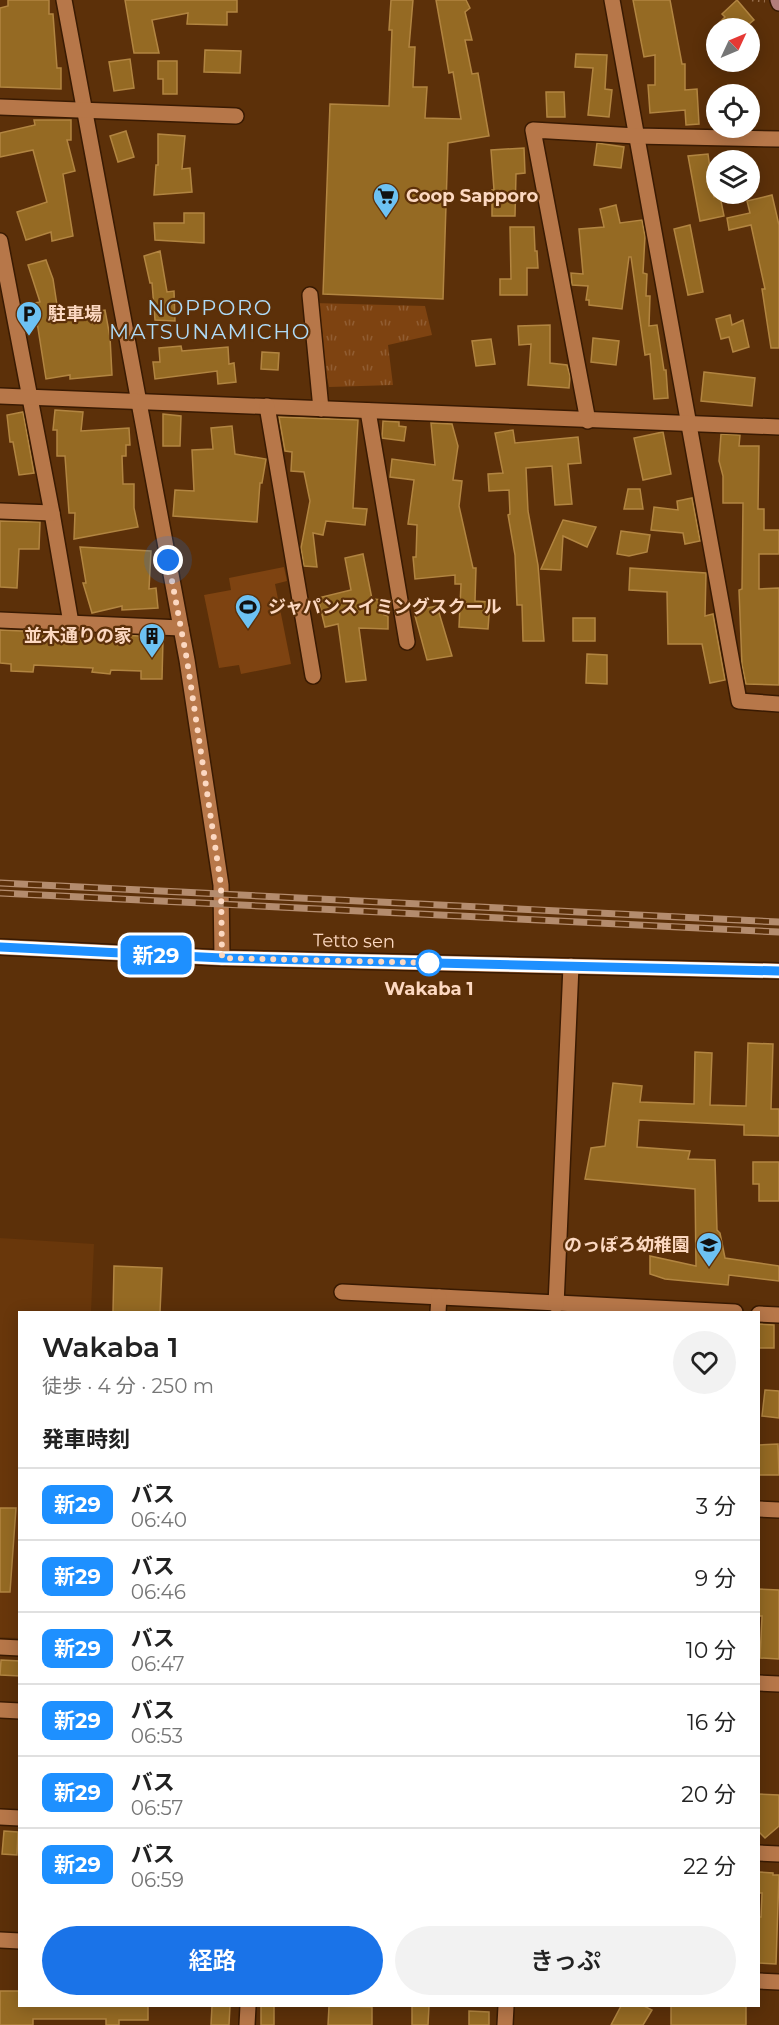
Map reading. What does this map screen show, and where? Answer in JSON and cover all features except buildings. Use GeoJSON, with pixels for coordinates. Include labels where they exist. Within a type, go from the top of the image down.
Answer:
{"type":"FeatureCollection","features":[{"type":"Feature","properties":{"kind":"street"},"geometry":{"type":"LineString","coordinates":[[64,0],[181,628],[221,885],[222,958]]}},
{"type":"Feature","properties":{"kind":"street"},"geometry":{"type":"LineString","coordinates":[[612,0],[739,701],[779,704]]}},
{"type":"Feature","properties":{"kind":"street"},"geometry":{"type":"LineString","coordinates":[[0,107],[236,116]]}},
{"type":"Feature","properties":{"kind":"street"},"geometry":{"type":"LineString","coordinates":[[588,421],[532,130],[636,136],[779,139]]}},
{"type":"Feature","properties":{"kind":"street"},"geometry":{"type":"LineString","coordinates":[[0,241],[71,623]]}},
{"type":"Feature","properties":{"kind":"street"},"geometry":{"type":"LineString","coordinates":[[310,296],[321,409]]}},
{"type":"Feature","properties":{"kind":"street"},"geometry":{"type":"LineString","coordinates":[[0,396],[779,428]]}},
{"type":"Feature","properties":{"kind":"street"},"geometry":{"type":"LineString","coordinates":[[267,406],[313,676]]}},
{"type":"Feature","properties":{"kind":"street"},"geometry":{"type":"LineString","coordinates":[[368,411],[407,642]]}},
{"type":"Feature","properties":{"kind":"street"},"geometry":{"type":"LineString","coordinates":[[0,511],[52,513]]}},
{"type":"Feature","properties":{"kind":"street"},"geometry":{"type":"LineString","coordinates":[[0,620],[181,628]]}},
{"type":"Feature","properties":{"kind":"street","name":"Tetto sen"},"geometry":{"type":"LineString","coordinates":[[0,947],[222,958],[779,971]]}},
{"type":"Feature","properties":{"kind":"street"},"geometry":{"type":"LineString","coordinates":[[556,1305],[571,966]]}},
{"type":"Feature","properties":{"kind":"street"},"geometry":{"type":"LineString","coordinates":[[342,1292],[438,1305],[556,1305],[695,1311]]}},
{"type":"Feature","properties":{"kind":"street"},"geometry":{"type":"LineString","coordinates":[[760,1314],[779,1315]]}},
{"type":"Feature","properties":{"kind":"street"},"geometry":{"type":"LineString","coordinates":[[760,1509],[779,1510]]}},
{"type":"Feature","properties":{"kind":"street"},"geometry":{"type":"LineString","coordinates":[[0,1647],[18,1648]]}},
{"type":"Feature","properties":{"kind":"street"},"geometry":{"type":"LineString","coordinates":[[760,1683],[779,1684]]}},
{"type":"Feature","properties":{"kind":"street"},"geometry":{"type":"LineString","coordinates":[[0,1710],[18,1711]]}},
{"type":"Feature","properties":{"kind":"street"},"geometry":{"type":"LineString","coordinates":[[0,1817],[18,1818]]}},
{"type":"Feature","properties":{"kind":"street"},"geometry":{"type":"LineString","coordinates":[[760,1853],[779,1854]]}},
{"type":"Feature","properties":{"kind":"street"},"geometry":{"type":"LineString","coordinates":[[0,1941],[18,1941]]}},
{"type":"Feature","properties":{"kind":"street"},"geometry":{"type":"LineString","coordinates":[[760,1981],[779,1982]]}},
{"type":"Feature","properties":{"kind":"street"},"geometry":{"type":"LineString","coordinates":[[247,2025],[248,2007]]}},
{"type":"Feature","properties":{"kind":"street"},"geometry":{"type":"LineString","coordinates":[[505,2025],[507,2007]]}},
{"type":"Feature","properties":{"kind":"shaded area"},"geometry":{"type":"Polygon","coordinates":[[[0,1238],[94,1244],[91,1311],[18,1311],[18,1638],[0,1637],[0,1238]]]}},
{"type":"Feature","properties":{"kind":"green space"},"geometry":{"type":"Polygon","coordinates":[[[313,303],[425,306],[432,335],[388,345],[393,385],[329,387],[318,335],[323,334],[313,303]]]}},
{"type":"Feature","properties":{"kind":"green space","name":"ジャパンスイミングスクール"},"geometry":{"type":"Polygon","coordinates":[[[284,567],[287,581],[275,584],[291,664],[241,674],[239,665],[219,668],[204,595],[231,590],[229,578],[284,567]]]}},
{"type":"Feature","properties":{"kind":"railway"},"geometry":{"type":"LineString","coordinates":[[0,883],[779,922]]}},
{"type":"Feature","properties":{"kind":"railway"},"geometry":{"type":"LineString","coordinates":[[0,893],[779,932]]}},
{"type":"Feature","properties":{"kind":"bus line","name":"新29"},"geometry":{"type":"LineString","coordinates":[[0,947],[222,958],[779,971]]}},
{"type":"Feature","properties":{"kind":"place","name":"Coop Sapporo"},"geometry":{"type":"Point","coordinates":[386,219]}},
{"type":"Feature","properties":{"kind":"place","name":"駐車場"},"geometry":{"type":"Point","coordinates":[29,337]}},
{"type":"Feature","properties":{"kind":"place","name":"ジャパンスイミングスクール"},"geometry":{"type":"Point","coordinates":[248,630]}},
{"type":"Feature","properties":{"kind":"place","name":"並木通りの家"},"geometry":{"type":"Point","coordinates":[152,659]}},
{"type":"Feature","properties":{"kind":"place","name":"Wakaba 1"},"geometry":{"type":"Point","coordinates":[429,963]}},
{"type":"Feature","properties":{"kind":"place","name":"のっぽろ幼稚園"},"geometry":{"type":"Point","coordinates":[709,1268]}},
{"type":"Feature","properties":{"kind":"district","name":"NOPPORO MATSUNAMICHO"},"geometry":{"type":"Point","coordinates":[210,320]}},
{"type":"Feature","properties":{"kind":"route"},"geometry":{"type":"LineString","coordinates":[[168,560],[187,660],[221,885],[222,958],[431,963],[429,963]]}}]}
